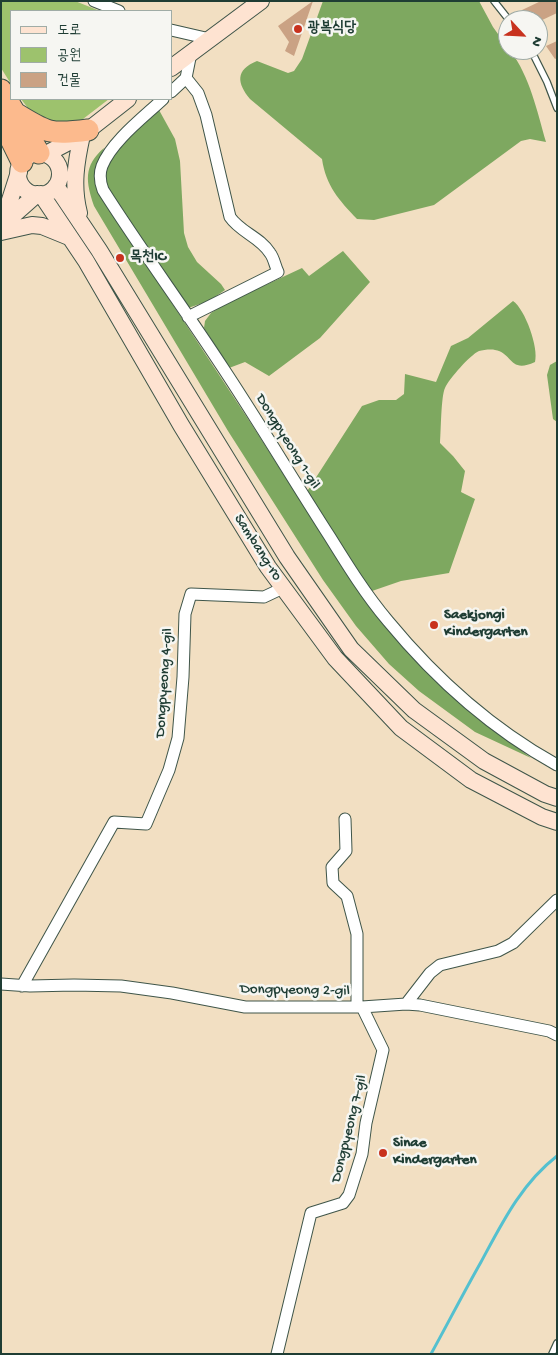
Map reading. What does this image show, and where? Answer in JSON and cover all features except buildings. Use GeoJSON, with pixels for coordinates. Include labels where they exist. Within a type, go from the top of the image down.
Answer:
{"type":"FeatureCollection","features":[{"type":"Feature","properties":{"kind":"highway"},"geometry":{"type":"LineString","coordinates":[[1,90],[8,116],[32,160]]}},
{"type":"Feature","properties":{"kind":"highway"},"geometry":{"type":"LineString","coordinates":[[8,116],[50,132],[61,134],[85,133]]}},
{"type":"Feature","properties":{"kind":"street"},"geometry":{"type":"LineString","coordinates":[[94,1],[116,10]]}},
{"type":"Feature","properties":{"kind":"street"},"geometry":{"type":"LineString","coordinates":[[172,67],[261,1]]}},
{"type":"Feature","properties":{"kind":"street"},"geometry":{"type":"LineString","coordinates":[[172,30],[210,39]]}},
{"type":"Feature","properties":{"kind":"street"},"geometry":{"type":"LineString","coordinates":[[172,91],[186,78],[191,53]]}},
{"type":"Feature","properties":{"kind":"street"},"geometry":{"type":"LineString","coordinates":[[186,78],[198,93],[206,115],[230,217],[236,226],[262,243],[271,254],[278,272],[188,317]]}},
{"type":"Feature","properties":{"kind":"street"},"geometry":{"type":"LineString","coordinates":[[1,226],[32,160],[85,133],[127,100]]}},
{"type":"Feature","properties":{"kind":"street","name":"Dongpyeong 1-gil"},"geometry":{"type":"LineString","coordinates":[[163,100],[114,147],[102,166],[100,181],[102,190],[224,368],[355,576],[388,621],[453,690],[493,724],[539,756],[557,765]]}},
{"type":"Feature","properties":{"kind":"street"},"geometry":{"type":"LineString","coordinates":[[1,226],[39,194],[50,192],[85,133]]}},
{"type":"Feature","properties":{"kind":"street"},"geometry":{"type":"LineString","coordinates":[[81,222],[75,197],[75,180],[76,162],[85,133]]}},
{"type":"Feature","properties":{"kind":"street","name":"Sambang-ro"},"geometry":{"type":"LineString","coordinates":[[557,798],[545,794],[484,761],[414,710],[351,649],[288,556],[81,222],[58,181],[60,170],[55,160],[32,160],[19,177],[23,187],[39,194],[86,261],[181,425],[268,567],[335,658],[401,728],[471,780],[542,817],[557,822]]}},
{"type":"Feature","properties":{"kind":"street"},"geometry":{"type":"LineString","coordinates":[[1,232],[32,225],[42,226],[69,237]]}},
{"type":"Feature","properties":{"kind":"street","name":"Dongpyeong 4-gil"},"geometry":{"type":"LineString","coordinates":[[22,986],[114,822],[146,824],[169,770],[178,738],[183,677],[185,614],[191,594],[264,597],[284,588]]}},
{"type":"Feature","properties":{"kind":"street"},"geometry":{"type":"LineString","coordinates":[[345,819],[346,851],[332,867],[333,883],[347,896],[357,934],[359,1007]]}},
{"type":"Feature","properties":{"kind":"street"},"geometry":{"type":"LineString","coordinates":[[406,1004],[430,973],[440,965],[498,951],[513,943],[557,900]]}},
{"type":"Feature","properties":{"kind":"street","name":"Dongpyeong 2-gil"},"geometry":{"type":"LineString","coordinates":[[1,984],[22,986],[121,986],[172,993],[245,1007],[359,1007],[406,1004],[457,1012],[549,1031],[557,1035]]}},
{"type":"Feature","properties":{"kind":"street","name":"Dongpyeong 7-gil"},"geometry":{"type":"LineString","coordinates":[[277,1354],[312,1213],[343,1204],[349,1195],[362,1154],[366,1123],[383,1050],[359,1007]]}},
{"type":"Feature","properties":{"kind":"lane"},"geometry":{"type":"LineString","coordinates":[[536,60],[557,108]]}},
{"type":"Feature","properties":{"kind":"lane"},"geometry":{"type":"LineString","coordinates":[[552,1354],[557,1343]]}},
{"type":"Feature","properties":{"kind":"green space"},"geometry":{"type":"Polygon","coordinates":[[[1,1],[75,1],[98,10],[10,10],[10,82],[1,68],[1,1]]]}},
{"type":"Feature","properties":{"kind":"green space"},"geometry":{"type":"Polygon","coordinates":[[[323,1],[479,1],[498,34],[498,60],[517,60],[523,71],[546,142],[530,139],[521,141],[434,205],[374,220],[357,219],[334,192],[324,169],[322,159],[250,99],[243,88],[240,77],[242,73],[245,68],[257,61],[288,73],[294,71],[302,59],[323,1]]]}},
{"type":"Feature","properties":{"kind":"green space"},"geometry":{"type":"Polygon","coordinates":[[[22,100],[108,100],[70,129],[40,124],[22,100]]]}},
{"type":"Feature","properties":{"kind":"green space"},"geometry":{"type":"Polygon","coordinates":[[[159,110],[175,139],[180,161],[184,233],[188,247],[197,262],[225,290],[209,301],[188,308],[107,192],[104,181],[109,161],[124,142],[159,110]]]}},
{"type":"Feature","properties":{"kind":"green space"},"geometry":{"type":"Polygon","coordinates":[[[104,148],[101,156],[112,212],[339,561],[425,668],[458,702],[531,758],[475,732],[419,691],[389,664],[356,626],[323,580],[228,431],[94,206],[88,182],[89,168],[92,161],[104,148]]]}},
{"type":"Feature","properties":{"kind":"green space"},"geometry":{"type":"Polygon","coordinates":[[[343,251],[370,282],[320,338],[269,376],[245,362],[229,368],[204,328],[205,321],[211,313],[225,304],[302,268],[309,276],[343,251]]]}},
{"type":"Feature","properties":{"kind":"green space"},"geometry":{"type":"Polygon","coordinates":[[[513,301],[518,305],[530,329],[535,348],[535,362],[520,366],[512,362],[501,352],[495,350],[479,351],[470,357],[455,373],[444,392],[440,443],[465,471],[461,492],[475,499],[449,573],[401,581],[372,591],[344,553],[306,493],[362,406],[379,400],[396,400],[404,394],[405,374],[436,382],[451,346],[468,338],[513,301]]]}},
{"type":"Feature","properties":{"kind":"green space"},"geometry":{"type":"Polygon","coordinates":[[[557,361],[557,422],[553,419],[547,375],[550,365],[557,361]]]}},
{"type":"Feature","properties":{"kind":"waterway"},"geometry":{"type":"LineString","coordinates":[[431,1354],[513,1205],[533,1179],[557,1156]]}},
{"type":"Feature","properties":{"kind":"place","name":"광복식당"},"geometry":{"type":"Point","coordinates":[298,29]}},
{"type":"Feature","properties":{"kind":"place","name":"목천IC"},"geometry":{"type":"Point","coordinates":[120,258]}},
{"type":"Feature","properties":{"kind":"place","name":"Saekjongi Kindergarten"},"geometry":{"type":"Point","coordinates":[434,625]}},
{"type":"Feature","properties":{"kind":"place","name":"Sinae Kindergarten"},"geometry":{"type":"Point","coordinates":[383,1153]}}]}
